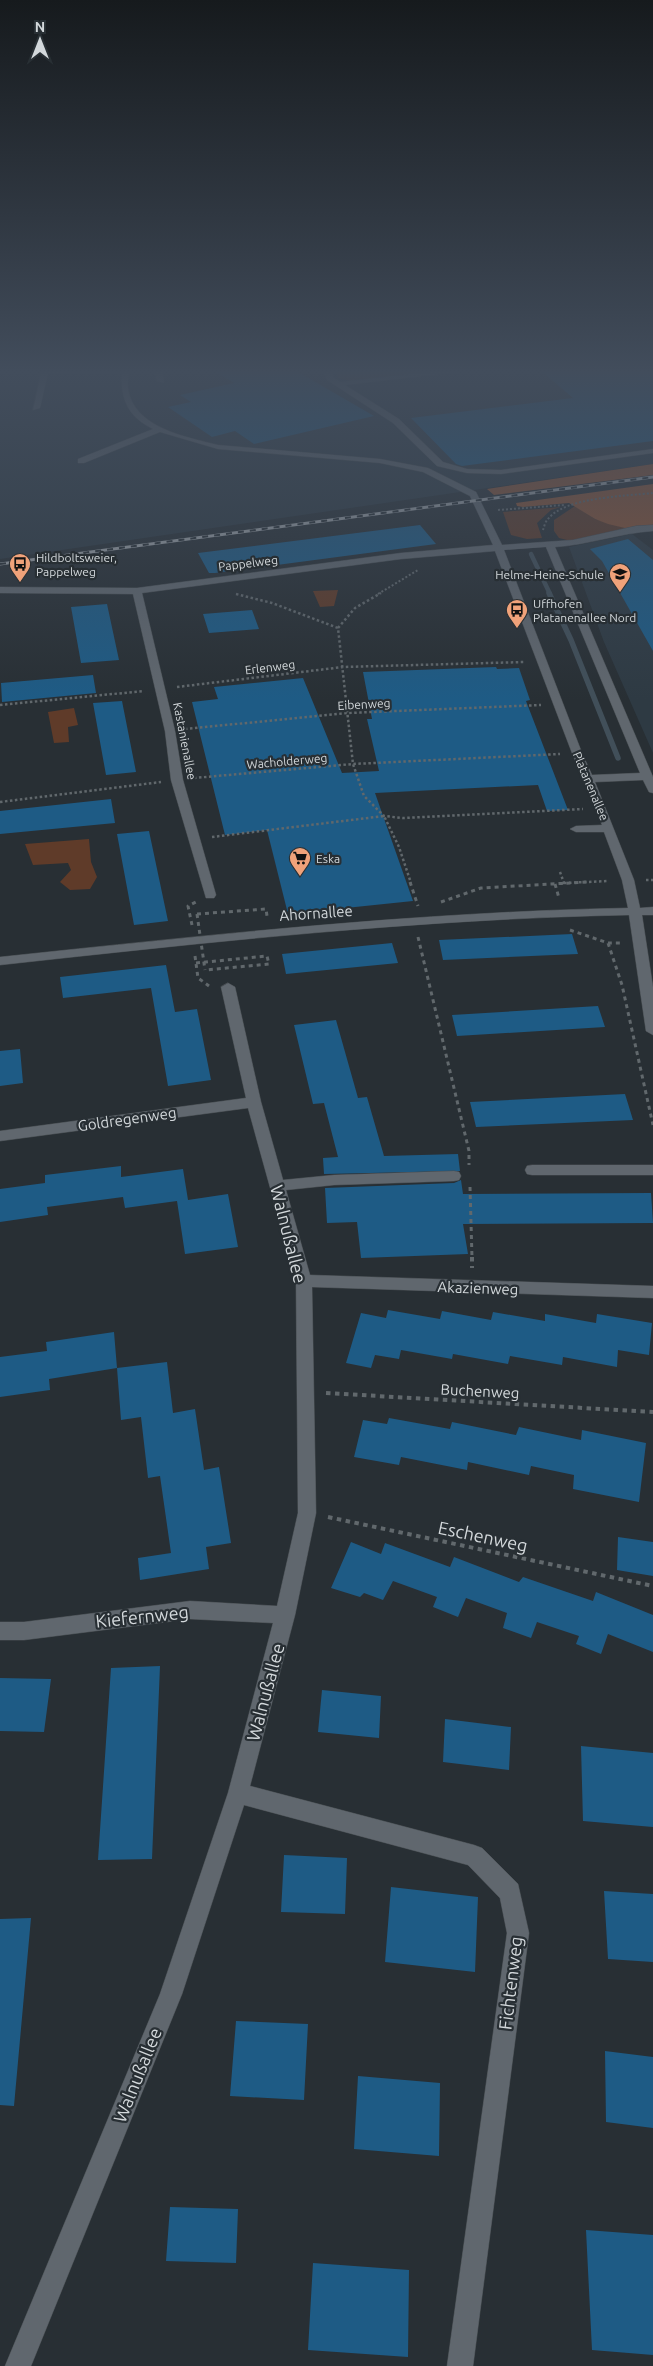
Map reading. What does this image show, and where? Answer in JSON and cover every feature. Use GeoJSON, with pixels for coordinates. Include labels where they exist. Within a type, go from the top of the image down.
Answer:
{"type":"FeatureCollection","features":[{"type":"Feature","properties":{"kind":"street","name":"Platanenallee"},"geometry":{"type":"LineString","coordinates":[[444,479],[473,494],[482,510],[544,662],[577,753],[609,828],[628,880],[635,911],[653,1031]]}},
{"type":"Feature","properties":{"kind":"street"},"geometry":{"type":"LineString","coordinates":[[499,549],[573,543],[636,529],[653,528]]}},
{"type":"Feature","properties":{"kind":"street"},"geometry":{"type":"LineString","coordinates":[[549,544],[653,790]]}},
{"type":"Feature","properties":{"kind":"street","name":"Pappelweg"},"geometry":{"type":"LineString","coordinates":[[0,590],[137,591],[401,556],[499,549]]}},
{"type":"Feature","properties":{"kind":"street","name":"Kastanienallee"},"geometry":{"type":"LineString","coordinates":[[137,591],[170,730],[177,780],[210,895]]}},
{"type":"Feature","properties":{"kind":"street"},"geometry":{"type":"LineString","coordinates":[[588,779],[647,776]]}},
{"type":"Feature","properties":{"kind":"street"},"geometry":{"type":"LineString","coordinates":[[576,829],[609,828]]}},
{"type":"Feature","properties":{"kind":"street","name":"Ahornallee"},"geometry":{"type":"LineString","coordinates":[[0,961],[260,934],[547,913],[653,911]]}},
{"type":"Feature","properties":{"kind":"street","name":"Walnußallee"},"geometry":{"type":"LineString","coordinates":[[18,2366],[171,1994],[238,1793],[285,1615],[308,1513],[304,1281],[254,1102],[228,987]]}},
{"type":"Feature","properties":{"kind":"street","name":"Goldregenweg"},"geometry":{"type":"LineString","coordinates":[[0,1136],[254,1102]]}},
{"type":"Feature","properties":{"kind":"street"},"geometry":{"type":"LineString","coordinates":[[532,1170],[653,1170]]}},
{"type":"Feature","properties":{"kind":"street"},"geometry":{"type":"LineString","coordinates":[[277,1186],[334,1180],[454,1176]]}},
{"type":"Feature","properties":{"kind":"street","name":"Akazienweg"},"geometry":{"type":"LineString","coordinates":[[304,1281],[473,1288],[653,1292]]}},
{"type":"Feature","properties":{"kind":"street","name":"Kiefernweg"},"geometry":{"type":"LineString","coordinates":[[0,1631],[24,1631],[190,1610],[285,1615]]}},
{"type":"Feature","properties":{"kind":"street","name":"Fichtenweg"},"geometry":{"type":"LineString","coordinates":[[238,1793],[474,1856],[510,1892],[518,1934],[460,2366]]}},
{"type":"Feature","properties":{"kind":"path"},"geometry":{"type":"LineString","coordinates":[[497,510],[568,505],[653,493]]}},
{"type":"Feature","properties":{"kind":"path"},"geometry":{"type":"LineString","coordinates":[[549,544],[542,529],[553,512],[568,505]]}},
{"type":"Feature","properties":{"kind":"path"},"geometry":{"type":"LineString","coordinates":[[418,906],[399,847],[384,816],[364,796],[353,764],[338,628],[355,608],[424,566]]}},
{"type":"Feature","properties":{"kind":"path"},"geometry":{"type":"LineString","coordinates":[[233,593],[272,603],[338,628]]}},
{"type":"Feature","properties":{"kind":"path","name":"Erlenweg"},"geometry":{"type":"LineString","coordinates":[[0,705],[160,689],[343,667],[544,662]]}},
{"type":"Feature","properties":{"kind":"path","name":"Eibenweg"},"geometry":{"type":"LineString","coordinates":[[170,730],[348,713],[559,704]]}},
{"type":"Feature","properties":{"kind":"path","name":"Wacholderweg"},"geometry":{"type":"LineString","coordinates":[[0,802],[177,780],[353,764],[577,753]]}},
{"type":"Feature","properties":{"kind":"path"},"geometry":{"type":"LineString","coordinates":[[194,839],[384,816],[403,818],[600,808]]}},
{"type":"Feature","properties":{"kind":"path"},"geometry":{"type":"LineString","coordinates":[[560,872],[564,884]]}},
{"type":"Feature","properties":{"kind":"path"},"geometry":{"type":"LineString","coordinates":[[555,884],[628,880]]}},
{"type":"Feature","properties":{"kind":"path"},"geometry":{"type":"LineString","coordinates":[[192,928],[188,906],[210,895]]}},
{"type":"Feature","properties":{"kind":"path"},"geometry":{"type":"LineString","coordinates":[[196,963],[267,956],[269,964],[205,970],[197,914],[266,909],[267,916],[257,917]]}},
{"type":"Feature","properties":{"kind":"path"},"geometry":{"type":"LineString","coordinates":[[191,923],[200,922]]}},
{"type":"Feature","properties":{"kind":"path"},"geometry":{"type":"LineString","coordinates":[[566,929],[608,943],[622,985],[653,1125]]}},
{"type":"Feature","properties":{"kind":"path"},"geometry":{"type":"LineString","coordinates":[[417,934],[468,1152],[469,1171]]}},
{"type":"Feature","properties":{"kind":"path"},"geometry":{"type":"LineString","coordinates":[[195,955],[198,978],[210,986],[228,987]]}},
{"type":"Feature","properties":{"kind":"path"},"geometry":{"type":"LineString","coordinates":[[470,1181],[473,1288]]}},
{"type":"Feature","properties":{"kind":"path","name":"Buchenweg"},"geometry":{"type":"LineString","coordinates":[[306,1392],[653,1412]]}},
{"type":"Feature","properties":{"kind":"path","name":"Eschenweg"},"geometry":{"type":"LineString","coordinates":[[308,1513],[653,1586]]}},
{"type":"Feature","properties":{"kind":"shaded area"},"geometry":{"type":"Polygon","coordinates":[[[0,479],[547,479],[0,559],[0,479]]]}},
{"type":"Feature","properties":{"kind":"shaded area"},"geometry":{"type":"Polygon","coordinates":[[[551,479],[618,479],[494,495],[487,489],[551,479]]]}},
{"type":"Feature","properties":{"kind":"shaded area"},"geometry":{"type":"Polygon","coordinates":[[[653,484],[653,526],[629,529],[608,524],[595,519],[569,503],[523,507],[517,506],[516,503],[653,484]]]}},
{"type":"Feature","properties":{"kind":"shaded area"},"geometry":{"type":"Polygon","coordinates":[[[575,506],[595,519],[629,529],[571,541],[559,538],[554,531],[554,520],[575,506]]]}},
{"type":"Feature","properties":{"kind":"shaded area"},"geometry":{"type":"Polygon","coordinates":[[[561,507],[551,510],[537,523],[542,538],[527,539],[511,535],[503,512],[561,507]]]}},
{"type":"Feature","properties":{"kind":"shaded area","name":"Helme-Heine-Schule"},"geometry":{"type":"Polygon","coordinates":[[[632,534],[653,550],[653,753],[604,642],[569,547],[632,534]]]}},
{"type":"Feature","properties":{"kind":"shaded area"},"geometry":{"type":"Polygon","coordinates":[[[338,590],[334,606],[320,607],[313,591],[338,590]]]}},
{"type":"Feature","properties":{"kind":"shaded area"},"geometry":{"type":"Polygon","coordinates":[[[74,708],[78,725],[68,727],[69,742],[54,743],[48,712],[74,708]]]}},
{"type":"Feature","properties":{"kind":"shaded area"},"geometry":{"type":"Polygon","coordinates":[[[89,839],[91,862],[97,877],[90,889],[70,890],[60,882],[71,870],[68,863],[33,865],[25,844],[89,839]]]}},
{"type":"Feature","properties":{"kind":"building"},"geometry":{"type":"Polygon","coordinates":[[[420,525],[436,544],[215,573],[209,573],[198,553],[420,525]]]}},
{"type":"Feature","properties":{"kind":"building"},"geometry":{"type":"Polygon","coordinates":[[[628,539],[653,560],[653,651],[602,561],[590,549],[628,539]]]}},
{"type":"Feature","properties":{"kind":"building"},"geometry":{"type":"Polygon","coordinates":[[[107,604],[119,660],[81,663],[71,607],[107,604]]]}},
{"type":"Feature","properties":{"kind":"building"},"geometry":{"type":"Polygon","coordinates":[[[252,610],[259,629],[209,633],[203,614],[252,610]]]}},
{"type":"Feature","properties":{"kind":"building"},"geometry":{"type":"Polygon","coordinates":[[[496,667],[497,669],[519,668],[530,700],[526,701],[568,810],[547,811],[538,785],[375,793],[413,901],[288,914],[267,830],[225,835],[192,702],[218,699],[214,687],[303,678],[342,773],[379,771],[367,719],[372,719],[363,672],[496,667]]]}},
{"type":"Feature","properties":{"kind":"building"},"geometry":{"type":"Polygon","coordinates":[[[93,675],[96,693],[2,702],[1,683],[93,675]]]}},
{"type":"Feature","properties":{"kind":"building"},"geometry":{"type":"Polygon","coordinates":[[[122,701],[136,772],[106,775],[93,703],[122,701]]]}},
{"type":"Feature","properties":{"kind":"building"},"geometry":{"type":"Polygon","coordinates":[[[111,799],[115,823],[0,834],[0,811],[111,799]]]}},
{"type":"Feature","properties":{"kind":"building"},"geometry":{"type":"Polygon","coordinates":[[[149,831],[168,921],[134,925],[117,834],[149,831]]]}},
{"type":"Feature","properties":{"kind":"building"},"geometry":{"type":"Polygon","coordinates":[[[572,934],[578,954],[443,960],[439,940],[572,934]]]}},
{"type":"Feature","properties":{"kind":"building"},"geometry":{"type":"Polygon","coordinates":[[[392,943],[398,963],[286,974],[282,954],[392,943]]]}},
{"type":"Feature","properties":{"kind":"building"},"geometry":{"type":"Polygon","coordinates":[[[166,965],[175,1012],[197,1009],[211,1080],[168,1086],[151,988],[63,998],[60,977],[166,965]]]}},
{"type":"Feature","properties":{"kind":"building"},"geometry":{"type":"Polygon","coordinates":[[[598,1006],[605,1027],[457,1036],[452,1015],[598,1006]]]}},
{"type":"Feature","properties":{"kind":"building"},"geometry":{"type":"Polygon","coordinates":[[[336,1020],[358,1098],[367,1097],[384,1156],[458,1154],[460,1171],[324,1174],[323,1158],[338,1157],[324,1103],[313,1104],[294,1025],[336,1020]]]}},
{"type":"Feature","properties":{"kind":"building"},"geometry":{"type":"Polygon","coordinates":[[[20,1049],[23,1083],[0,1086],[0,1051],[20,1049]]]}},
{"type":"Feature","properties":{"kind":"building"},"geometry":{"type":"Polygon","coordinates":[[[625,1094],[633,1120],[476,1127],[470,1102],[625,1094]]]}},
{"type":"Feature","properties":{"kind":"building"},"geometry":{"type":"Polygon","coordinates":[[[121,1166],[121,1177],[183,1169],[188,1200],[228,1194],[238,1247],[185,1254],[177,1201],[125,1208],[123,1197],[47,1207],[48,1215],[0,1222],[0,1189],[45,1183],[45,1175],[121,1166]]]}},
{"type":"Feature","properties":{"kind":"building"},"geometry":{"type":"Polygon","coordinates":[[[461,1180],[463,1194],[651,1193],[653,1223],[463,1224],[468,1254],[361,1258],[357,1222],[327,1223],[325,1188],[454,1183],[461,1180]]]}},
{"type":"Feature","properties":{"kind":"building"},"geometry":{"type":"Polygon","coordinates":[[[388,1310],[440,1319],[442,1311],[491,1320],[493,1312],[545,1321],[545,1314],[596,1323],[597,1314],[652,1323],[649,1355],[618,1350],[617,1367],[563,1357],[562,1365],[510,1356],[508,1364],[453,1354],[452,1359],[401,1350],[399,1359],[375,1355],[371,1368],[346,1363],[361,1313],[386,1318],[388,1310]]]}},
{"type":"Feature","properties":{"kind":"building"},"geometry":{"type":"Polygon","coordinates":[[[114,1332],[117,1368],[49,1379],[50,1390],[0,1397],[0,1357],[47,1351],[46,1342],[114,1332]]]}},
{"type":"Feature","properties":{"kind":"building"},"geometry":{"type":"Polygon","coordinates":[[[167,1362],[173,1413],[195,1409],[204,1470],[219,1467],[231,1543],[206,1547],[209,1569],[140,1580],[138,1558],[171,1553],[160,1476],[148,1478],[141,1417],[121,1420],[117,1368],[167,1362]]]}},
{"type":"Feature","properties":{"kind":"building"},"geometry":{"type":"Polygon","coordinates":[[[389,1418],[450,1429],[452,1422],[516,1435],[519,1427],[581,1440],[582,1430],[646,1443],[639,1502],[573,1489],[574,1475],[531,1466],[529,1475],[468,1462],[467,1470],[401,1457],[399,1465],[354,1457],[363,1420],[387,1424],[389,1418]]]}},
{"type":"Feature","properties":{"kind":"building"},"geometry":{"type":"Polygon","coordinates":[[[618,1537],[653,1542],[653,1576],[617,1570],[618,1537]]]}},
{"type":"Feature","properties":{"kind":"building"},"geometry":{"type":"Polygon","coordinates":[[[351,1542],[381,1554],[385,1543],[450,1567],[454,1557],[519,1582],[523,1577],[593,1601],[596,1592],[653,1615],[653,1652],[608,1634],[601,1654],[576,1644],[579,1636],[537,1622],[531,1638],[503,1628],[507,1613],[466,1598],[458,1617],[433,1607],[437,1597],[393,1581],[383,1600],[364,1593],[360,1597],[331,1588],[351,1542]]]}},
{"type":"Feature","properties":{"kind":"building"},"geometry":{"type":"Polygon","coordinates":[[[160,1666],[152,1859],[98,1860],[111,1668],[160,1666]]]}},
{"type":"Feature","properties":{"kind":"building"},"geometry":{"type":"Polygon","coordinates":[[[0,1678],[51,1679],[44,1732],[0,1731],[0,1678]]]}},
{"type":"Feature","properties":{"kind":"building"},"geometry":{"type":"Polygon","coordinates":[[[322,1690],[381,1696],[379,1738],[318,1732],[322,1690]]]}},
{"type":"Feature","properties":{"kind":"building"},"geometry":{"type":"Polygon","coordinates":[[[445,1719],[511,1727],[509,1770],[443,1762],[445,1719]]]}},
{"type":"Feature","properties":{"kind":"building"},"geometry":{"type":"Polygon","coordinates":[[[581,1746],[653,1753],[653,1827],[583,1821],[581,1746]]]}},
{"type":"Feature","properties":{"kind":"building"},"geometry":{"type":"Polygon","coordinates":[[[284,1855],[347,1858],[345,1914],[281,1912],[284,1855]]]}},
{"type":"Feature","properties":{"kind":"building"},"geometry":{"type":"Polygon","coordinates":[[[391,1887],[478,1897],[475,1972],[385,1962],[391,1887]]]}},
{"type":"Feature","properties":{"kind":"building"},"geometry":{"type":"Polygon","coordinates":[[[604,1891],[653,1894],[653,1962],[608,1959],[604,1891]]]}},
{"type":"Feature","properties":{"kind":"building"},"geometry":{"type":"Polygon","coordinates":[[[31,1918],[14,2106],[0,2105],[0,1919],[31,1918]]]}},
{"type":"Feature","properties":{"kind":"building"},"geometry":{"type":"Polygon","coordinates":[[[236,2021],[308,2024],[304,2100],[230,2096],[236,2021]]]}},
{"type":"Feature","properties":{"kind":"building"},"geometry":{"type":"Polygon","coordinates":[[[605,2051],[653,2057],[653,2128],[606,2122],[605,2051]]]}},
{"type":"Feature","properties":{"kind":"building"},"geometry":{"type":"Polygon","coordinates":[[[358,2076],[440,2083],[439,2156],[354,2149],[358,2076]]]}},
{"type":"Feature","properties":{"kind":"building"},"geometry":{"type":"Polygon","coordinates":[[[170,2207],[238,2209],[236,2263],[166,2261],[170,2207]]]}},
{"type":"Feature","properties":{"kind":"building"},"geometry":{"type":"Polygon","coordinates":[[[586,2230],[653,2235],[653,2355],[592,2350],[586,2230]]]}},
{"type":"Feature","properties":{"kind":"building"},"geometry":{"type":"Polygon","coordinates":[[[313,2263],[409,2270],[408,2357],[308,2350],[313,2263]]]}},
{"type":"Feature","properties":{"kind":"waterway"},"geometry":{"type":"LineString","coordinates":[[531,554],[550,594]]}},
{"type":"Feature","properties":{"kind":"waterway"},"geometry":{"type":"LineString","coordinates":[[549,593],[571,640],[618,758]]}},
{"type":"Feature","properties":{"kind":"railway"},"geometry":{"type":"LineString","coordinates":[[0,564],[635,479]]}},
{"type":"Feature","properties":{"kind":"place","name":"Hildboltsweier, Pappelweg"},"geometry":{"type":"Point","coordinates":[20,583]}},
{"type":"Feature","properties":{"kind":"place","name":"Helme-Heine-Schule"},"geometry":{"type":"Point","coordinates":[620,593]}},
{"type":"Feature","properties":{"kind":"place","name":"Uffhofen Platanenallee Nord"},"geometry":{"type":"Point","coordinates":[517,629]}},
{"type":"Feature","properties":{"kind":"place","name":"Eska"},"geometry":{"type":"Point","coordinates":[300,877]}}]}
